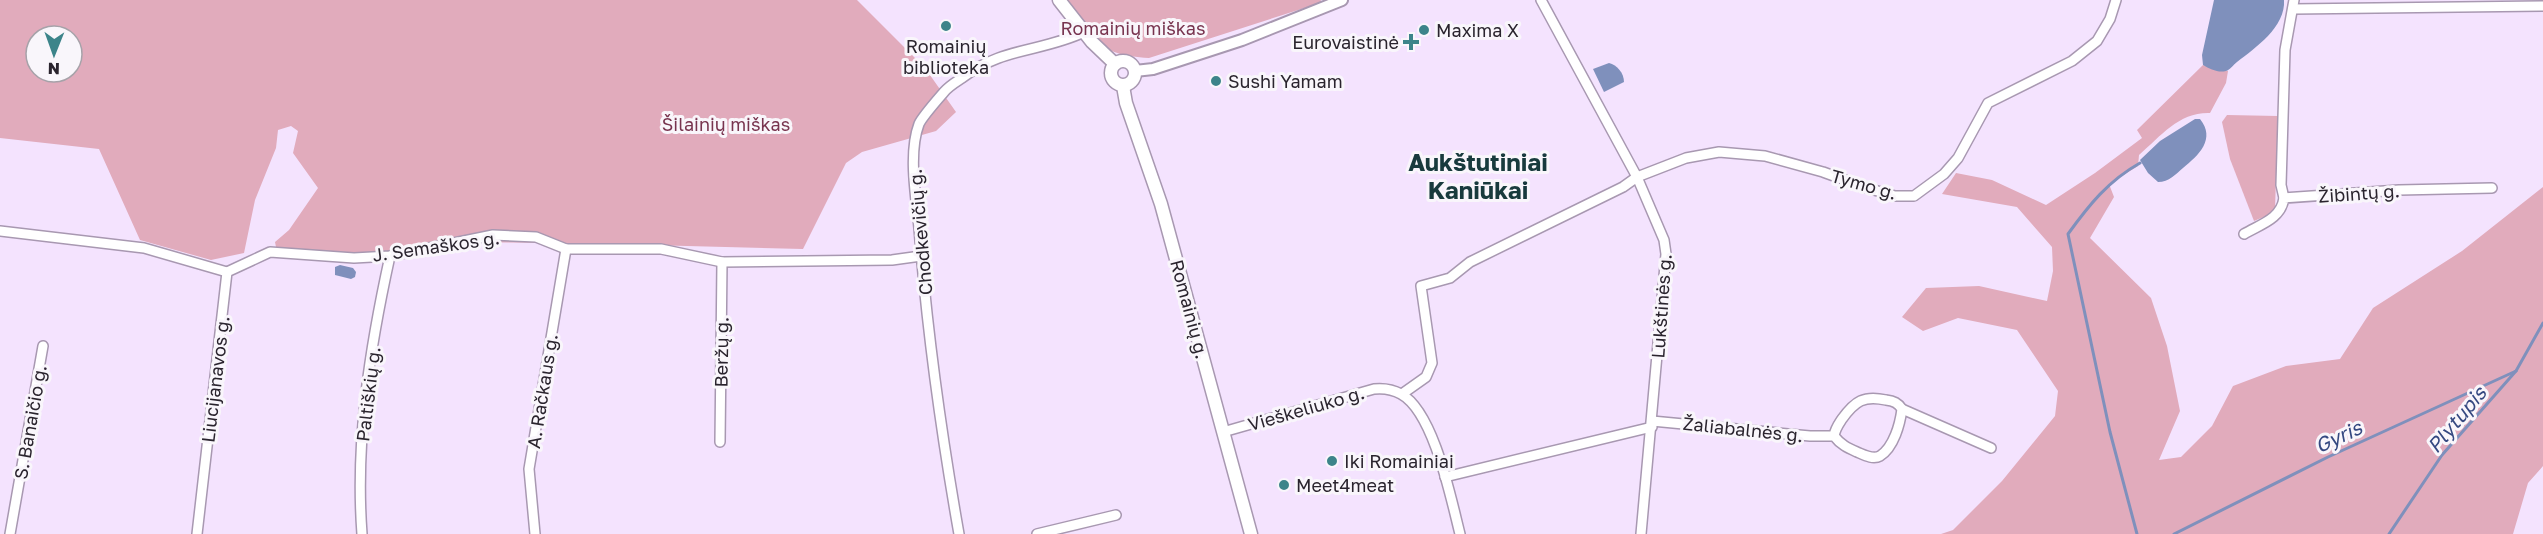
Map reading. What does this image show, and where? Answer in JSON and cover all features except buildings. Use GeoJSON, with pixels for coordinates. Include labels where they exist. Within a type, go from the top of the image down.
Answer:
{"type":"FeatureCollection","features":[{"type":"Feature","properties":{"kind":"main road"},"geometry":{"type":"LineString","coordinates":[[1059,0],[1084,32],[1115,64]]}},
{"type":"Feature","properties":{"kind":"main road"},"geometry":{"type":"LineString","coordinates":[[1127,62],[1135,71],[1133,80],[1123,86],[1115,83],[1111,76],[1115,64],[1127,62]]}},
{"type":"Feature","properties":{"kind":"main road","name":"Romainių g."},"geometry":{"type":"LineString","coordinates":[[1123,86],[1126,104],[1161,204],[1251,534]]}},
{"type":"Feature","properties":{"kind":"street"},"geometry":{"type":"LineString","coordinates":[[1135,71],[1153,69],[1242,40],[1323,4],[1342,0]]}},
{"type":"Feature","properties":{"kind":"street","name":"Lukštinės g."},"geometry":{"type":"LineString","coordinates":[[1541,0],[1637,177],[1664,240],[1666,254],[1641,534]]}},
{"type":"Feature","properties":{"kind":"street","name":"Tymo g."},"geometry":{"type":"LineString","coordinates":[[1402,394],[1426,377],[1431,363],[1421,286],[1450,278],[1480,256],[1623,187],[1637,177],[1686,158],[1719,152],[1766,156],[1895,196],[1914,196],[1944,174],[1958,158],[1988,103],[2072,61],[2097,41],[2110,19],[2116,0]]}},
{"type":"Feature","properties":{"kind":"street"},"geometry":{"type":"LineString","coordinates":[[2244,234],[2277,216],[2282,209],[2284,198],[2281,185],[2284,50],[2294,5],[2543,6]]}},
{"type":"Feature","properties":{"kind":"street","name":"Chodkevičių g."},"geometry":{"type":"LineString","coordinates":[[959,534],[937,405],[921,256],[914,167],[920,123],[944,92],[979,66],[998,57],[1030,47],[1064,41],[1084,32]]}},
{"type":"Feature","properties":{"kind":"street","name":"Žibintų g."},"geometry":{"type":"LineString","coordinates":[[2284,198],[2399,190],[2492,188]]}},
{"type":"Feature","properties":{"kind":"street"},"geometry":{"type":"LineString","coordinates":[[0,231],[144,248],[227,272]]}},
{"type":"Feature","properties":{"kind":"street","name":"J. Semaškos g."},"geometry":{"type":"LineString","coordinates":[[227,272],[270,252],[354,258],[390,256],[493,235],[536,237],[566,249],[660,249],[722,262],[892,260],[921,256]]}},
{"type":"Feature","properties":{"kind":"street","name":"A. Račkaus g."},"geometry":{"type":"LineString","coordinates":[[536,534],[529,469],[566,249]]}},
{"type":"Feature","properties":{"kind":"street","name":"Paltiškių g."},"geometry":{"type":"LineString","coordinates":[[362,534],[361,428],[382,292],[390,256]]}},
{"type":"Feature","properties":{"kind":"street","name":"Beržų g."},"geometry":{"type":"LineString","coordinates":[[720,442],[722,262]]}},
{"type":"Feature","properties":{"kind":"street","name":"Liucijanavos g."},"geometry":{"type":"LineString","coordinates":[[197,534],[227,272]]}},
{"type":"Feature","properties":{"kind":"street","name":"S. Banaičio g."},"geometry":{"type":"LineString","coordinates":[[10,534],[43,346]]}},
{"type":"Feature","properties":{"kind":"street","name":"Vieškeliuko g."},"geometry":{"type":"LineString","coordinates":[[1223,432],[1374,389],[1388,388],[1402,394]]}},
{"type":"Feature","properties":{"kind":"street"},"geometry":{"type":"LineString","coordinates":[[1402,394],[1411,402],[1430,433],[1445,477],[1460,534]]}},
{"type":"Feature","properties":{"kind":"street"},"geometry":{"type":"LineString","coordinates":[[1902,409],[1900,423],[1892,442],[1880,456],[1866,456],[1843,446],[1834,436],[1836,428],[1852,404],[1861,399],[1873,397],[1894,401],[1902,409],[1991,448]]}},
{"type":"Feature","properties":{"kind":"street"},"geometry":{"type":"LineString","coordinates":[[1445,477],[1652,424]]}},
{"type":"Feature","properties":{"kind":"street","name":"Žaliabalnės g."},"geometry":{"type":"LineString","coordinates":[[1652,424],[1834,436]]}},
{"type":"Feature","properties":{"kind":"street"},"geometry":{"type":"LineString","coordinates":[[1037,534],[1116,514]]}},
{"type":"Feature","properties":{"kind":"green space","name":"Šilainių miškas"},"geometry":{"type":"Polygon","coordinates":[[[0,0],[857,0],[925,68],[956,112],[936,131],[862,152],[846,163],[803,249],[447,242],[380,253],[280,251],[275,242],[289,230],[318,188],[293,153],[298,131],[291,126],[278,130],[276,148],[255,200],[244,253],[211,260],[140,240],[99,149],[0,138],[0,0]]]}},
{"type":"Feature","properties":{"kind":"green space","name":"Romainių miškas"},"geometry":{"type":"Polygon","coordinates":[[[1066,0],[1321,0],[1320,3],[1149,58],[1118,53],[1099,43],[1066,0]]]}},
{"type":"Feature","properties":{"kind":"green space"},"geometry":{"type":"Polygon","coordinates":[[[2203,65],[2218,71],[2228,71],[2226,83],[2210,113],[2189,116],[2172,126],[2139,155],[2138,166],[2109,184],[2114,197],[2090,238],[2151,298],[2167,346],[2180,411],[2159,460],[2181,457],[2212,426],[2233,386],[2286,366],[2340,359],[2373,308],[2462,251],[2543,187],[2543,466],[2528,483],[2513,534],[1941,534],[1953,530],[2002,481],[2055,416],[2058,391],[2017,330],[1958,318],[1923,331],[1902,317],[1926,288],[1979,286],[2047,301],[2053,271],[2052,247],[2017,207],[1942,194],[1956,173],[1992,180],[2046,205],[2095,173],[2142,138],[2137,130],[2203,65]]]}},
{"type":"Feature","properties":{"kind":"green space"},"geometry":{"type":"Polygon","coordinates":[[[2227,115],[2278,116],[2275,209],[2273,213],[2254,221],[2230,159],[2222,122],[2227,115]]]}},
{"type":"Feature","properties":{"kind":"water"},"geometry":{"type":"Polygon","coordinates":[[[2214,0],[2284,0],[2283,10],[2275,28],[2226,71],[2214,70],[2203,65],[2202,55],[2214,0]]]}},
{"type":"Feature","properties":{"kind":"water"},"geometry":{"type":"Polygon","coordinates":[[[1609,63],[1620,70],[1624,82],[1604,92],[1593,69],[1609,63]]]}},
{"type":"Feature","properties":{"kind":"water"},"geometry":{"type":"Polygon","coordinates":[[[2195,119],[2200,119],[2205,126],[2204,146],[2195,158],[2175,175],[2166,181],[2158,182],[2148,173],[2140,160],[2160,141],[2195,119]]]}},
{"type":"Feature","properties":{"kind":"water"},"geometry":{"type":"Polygon","coordinates":[[[340,265],[353,268],[356,272],[355,277],[351,279],[335,275],[335,267],[340,265]]]}},
{"type":"Feature","properties":{"kind":"waterway"},"geometry":{"type":"LineString","coordinates":[[2137,534],[2110,432],[2068,234],[2100,194],[2140,163]]}},
{"type":"Feature","properties":{"kind":"waterway","name":"Plytupis"},"geometry":{"type":"LineString","coordinates":[[2389,534],[2442,455],[2516,371],[2543,323]]}},
{"type":"Feature","properties":{"kind":"waterway","name":"Gyris"},"geometry":{"type":"LineString","coordinates":[[2174,534],[2328,457],[2516,371]]}},
{"type":"Feature","properties":{"kind":"place","name":"Romainių biblioteka"},"geometry":{"type":"Point","coordinates":[946,26]}},
{"type":"Feature","properties":{"kind":"place","name":"Maxima X"},"geometry":{"type":"Point","coordinates":[1424,30]}},
{"type":"Feature","properties":{"kind":"place","name":"Eurovaistinė"},"geometry":{"type":"Point","coordinates":[1411,42]}},
{"type":"Feature","properties":{"kind":"place","name":"Sushi Yamam"},"geometry":{"type":"Point","coordinates":[1216,81]}},
{"type":"Feature","properties":{"kind":"place","name":"Iki Romainiai"},"geometry":{"type":"Point","coordinates":[1332,461]}},
{"type":"Feature","properties":{"kind":"place","name":"Meet4meat"},"geometry":{"type":"Point","coordinates":[1284,485]}},
{"type":"Feature","properties":{"kind":"district","name":"Aukštutiniai Kaniūkai"},"geometry":{"type":"Point","coordinates":[1478,175]}}]}
